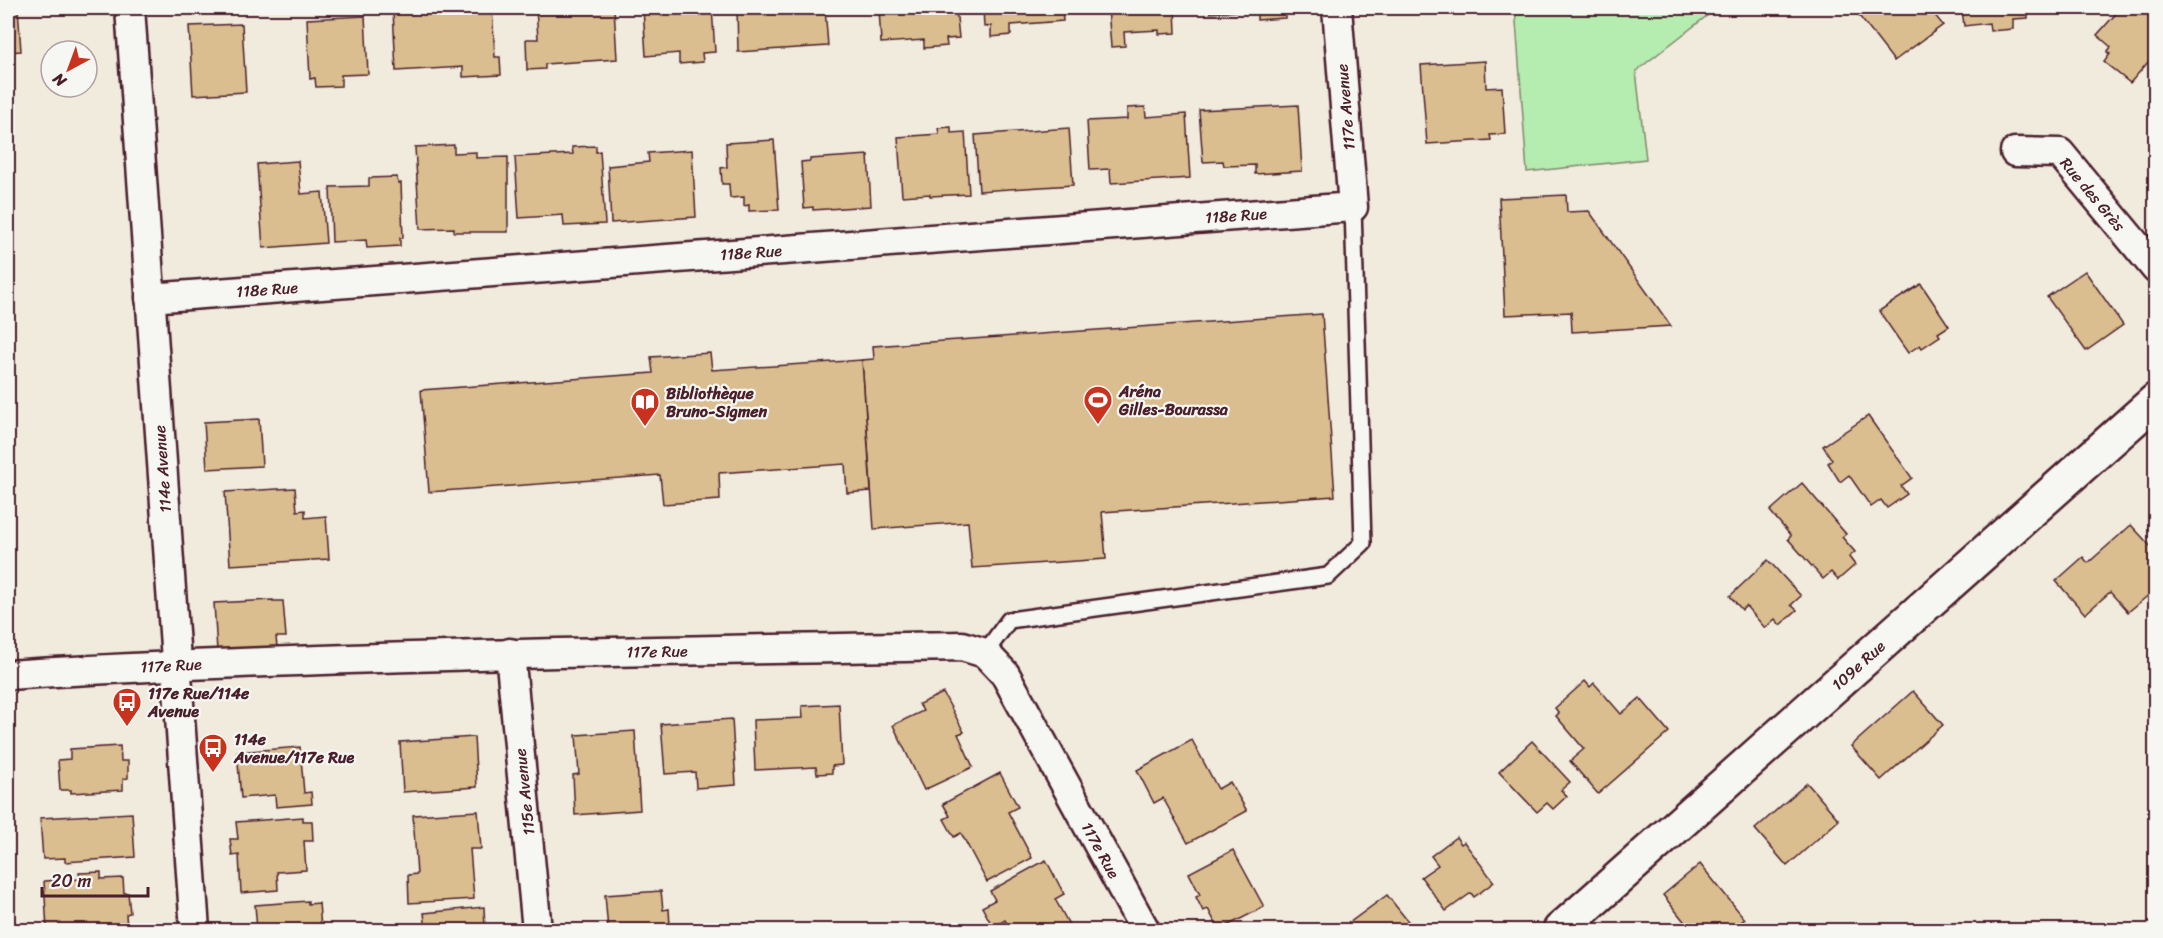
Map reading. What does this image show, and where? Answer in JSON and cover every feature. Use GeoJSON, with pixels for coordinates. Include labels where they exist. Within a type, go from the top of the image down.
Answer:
{"type":"FeatureCollection","features":[{"type":"Feature","properties":{"kind":"street","name":"114e Avenue"},"geometry":{"type":"LineString","coordinates":[[130,8],[195,930]]}},
{"type":"Feature","properties":{"kind":"street","name":"117e Avenue"},"geometry":{"type":"LineString","coordinates":[[1336,8],[1353,207]]}},
{"type":"Feature","properties":{"kind":"street","name":"Rue des Grès"},"geometry":{"type":"LineString","coordinates":[[2015,152],[2061,153],[2156,269]]}},
{"type":"Feature","properties":{"kind":"street","name":"118e Rue"},"geometry":{"type":"LineString","coordinates":[[150,298],[1353,207]]}},
{"type":"Feature","properties":{"kind":"street","name":"109e Rue"},"geometry":{"type":"LineString","coordinates":[[1560,930],[2156,400]]}},
{"type":"Feature","properties":{"kind":"street","name":"117e Rue"},"geometry":{"type":"LineString","coordinates":[[8,675],[176,664],[510,653],[962,646],[985,653],[1005,674],[1145,930]]}},
{"type":"Feature","properties":{"kind":"street","name":"115e Avenue"},"geometry":{"type":"LineString","coordinates":[[510,653],[537,930]]}},
{"type":"Feature","properties":{"kind":"lane"},"geometry":{"type":"LineString","coordinates":[[985,653],[1009,620],[1328,576],[1363,543],[1353,207]]}},
{"type":"Feature","properties":{"kind":"green space"},"geometry":{"type":"Polygon","coordinates":[[[1515,8],[1717,8],[1636,71],[1646,159],[1527,172],[1515,8]]]}},
{"type":"Feature","properties":{"kind":"building"},"geometry":{"type":"Polygon","coordinates":[[[8,8],[18,8],[21,51],[8,52],[8,8]]]}},
{"type":"Feature","properties":{"kind":"building"},"geometry":{"type":"Polygon","coordinates":[[[451,8],[492,8],[495,57],[500,57],[501,75],[463,77],[463,67],[396,71],[393,10],[424,9],[425,12],[451,11],[451,8]]]}},
{"type":"Feature","properties":{"kind":"building"},"geometry":{"type":"Polygon","coordinates":[[[536,8],[614,8],[617,59],[545,64],[545,69],[527,70],[526,39],[538,39],[536,8]]]}},
{"type":"Feature","properties":{"kind":"building"},"geometry":{"type":"Polygon","coordinates":[[[643,8],[712,8],[715,52],[702,53],[703,62],[679,64],[679,53],[646,56],[643,8]]]}},
{"type":"Feature","properties":{"kind":"building"},"geometry":{"type":"Polygon","coordinates":[[[737,8],[825,8],[828,46],[738,52],[737,8]]]}},
{"type":"Feature","properties":{"kind":"building"},"geometry":{"type":"Polygon","coordinates":[[[879,8],[956,8],[959,38],[946,39],[947,46],[924,48],[924,40],[881,43],[879,8]]]}},
{"type":"Feature","properties":{"kind":"building"},"geometry":{"type":"Polygon","coordinates":[[[983,8],[1062,8],[1063,21],[1011,25],[1011,35],[991,37],[991,26],[984,27],[983,8]]]}},
{"type":"Feature","properties":{"kind":"building"},"geometry":{"type":"Polygon","coordinates":[[[1108,8],[1175,8],[1176,33],[1159,34],[1159,30],[1124,32],[1125,46],[1111,47],[1108,8]]]}},
{"type":"Feature","properties":{"kind":"building"},"geometry":{"type":"Polygon","coordinates":[[[1210,8],[1285,8],[1285,18],[1257,20],[1257,10],[1210,13],[1210,8]]]}},
{"type":"Feature","properties":{"kind":"building"},"geometry":{"type":"Polygon","coordinates":[[[1853,8],[1929,8],[1943,25],[1894,61],[1853,8]]]}},
{"type":"Feature","properties":{"kind":"building"},"geometry":{"type":"Polygon","coordinates":[[[1962,8],[2027,8],[2028,18],[2013,19],[2013,29],[1990,31],[1989,23],[1964,26],[1962,8]]]}},
{"type":"Feature","properties":{"kind":"building"},"geometry":{"type":"Polygon","coordinates":[[[2121,8],[2156,8],[2156,53],[2130,83],[2104,62],[2110,54],[2107,52],[2111,47],[2097,35],[2121,8]]]}},
{"type":"Feature","properties":{"kind":"building"},"geometry":{"type":"Polygon","coordinates":[[[365,16],[368,74],[341,75],[341,86],[316,87],[315,78],[310,79],[307,19],[365,16]]]}},
{"type":"Feature","properties":{"kind":"building"},"geometry":{"type":"Polygon","coordinates":[[[242,24],[246,92],[193,95],[189,26],[242,24]]]}},
{"type":"Feature","properties":{"kind":"building"},"geometry":{"type":"Polygon","coordinates":[[[1485,61],[1486,88],[1502,87],[1505,134],[1490,135],[1491,140],[1427,144],[1421,65],[1485,61]]]}},
{"type":"Feature","properties":{"kind":"building"},"geometry":{"type":"Polygon","coordinates":[[[1298,105],[1302,171],[1255,174],[1255,165],[1224,166],[1223,161],[1203,162],[1199,110],[1298,105]]]}},
{"type":"Feature","properties":{"kind":"building"},"geometry":{"type":"Polygon","coordinates":[[[1145,107],[1146,117],[1186,114],[1190,178],[1111,183],[1110,169],[1090,170],[1087,121],[1127,119],[1127,108],[1145,107]]]}},
{"type":"Feature","properties":{"kind":"building"},"geometry":{"type":"Polygon","coordinates":[[[951,127],[951,133],[965,132],[969,194],[902,196],[898,137],[939,134],[938,128],[951,127]]]}},
{"type":"Feature","properties":{"kind":"building"},"geometry":{"type":"Polygon","coordinates":[[[1069,128],[1073,185],[979,191],[975,135],[1069,128]]]}},
{"type":"Feature","properties":{"kind":"building"},"geometry":{"type":"Polygon","coordinates":[[[774,140],[779,210],[749,211],[749,205],[744,206],[744,197],[730,198],[729,184],[722,184],[721,168],[727,167],[726,143],[774,140]]]}},
{"type":"Feature","properties":{"kind":"building"},"geometry":{"type":"Polygon","coordinates":[[[454,145],[454,153],[476,152],[476,158],[508,157],[508,232],[454,232],[454,228],[420,229],[415,147],[454,145]]]}},
{"type":"Feature","properties":{"kind":"building"},"geometry":{"type":"Polygon","coordinates":[[[596,146],[596,152],[600,151],[605,224],[564,226],[563,215],[519,218],[515,157],[573,154],[572,147],[596,146]]]}},
{"type":"Feature","properties":{"kind":"building"},"geometry":{"type":"Polygon","coordinates":[[[692,150],[696,217],[611,223],[608,166],[649,162],[648,153],[692,150]]]}},
{"type":"Feature","properties":{"kind":"building"},"geometry":{"type":"Polygon","coordinates":[[[868,155],[871,206],[813,210],[813,207],[804,208],[801,162],[810,161],[810,159],[868,155]]]}},
{"type":"Feature","properties":{"kind":"building"},"geometry":{"type":"Polygon","coordinates":[[[298,161],[301,194],[322,192],[326,243],[263,248],[257,164],[298,161]]]}},
{"type":"Feature","properties":{"kind":"building"},"geometry":{"type":"Polygon","coordinates":[[[397,177],[398,183],[401,183],[403,238],[400,238],[400,246],[367,248],[366,240],[332,242],[330,187],[369,186],[369,178],[397,177]]]}},
{"type":"Feature","properties":{"kind":"building"},"geometry":{"type":"Polygon","coordinates":[[[1566,195],[1567,212],[1589,211],[1671,326],[1572,332],[1571,312],[1505,315],[1499,198],[1566,195]]]}},
{"type":"Feature","properties":{"kind":"building"},"geometry":{"type":"Polygon","coordinates":[[[2085,271],[2123,325],[2086,351],[2047,297],[2085,271]]]}},
{"type":"Feature","properties":{"kind":"building"},"geometry":{"type":"Polygon","coordinates":[[[1921,284],[1949,326],[1938,333],[1940,336],[1922,348],[1920,345],[1908,353],[1879,311],[1921,284]]]}},
{"type":"Feature","properties":{"kind":"building","name":"Aréna Gilles-Bourassa"},"geometry":{"type":"Polygon","coordinates":[[[1322,314],[1335,496],[1102,512],[1106,559],[972,568],[968,522],[874,529],[862,360],[874,359],[873,346],[1322,314]]]}},
{"type":"Feature","properties":{"kind":"building","name":"Bibliothèque Bruno-Sigmen"},"geometry":{"type":"Polygon","coordinates":[[[710,353],[712,370],[862,360],[871,491],[847,493],[845,464],[719,473],[720,500],[663,504],[660,475],[429,492],[421,390],[653,373],[651,357],[710,353]]]}},
{"type":"Feature","properties":{"kind":"building"},"geometry":{"type":"Polygon","coordinates":[[[1868,416],[1912,478],[1901,486],[1907,494],[1887,508],[1881,500],[1871,507],[1849,475],[1840,482],[1828,463],[1832,460],[1823,446],[1868,416]]]}},
{"type":"Feature","properties":{"kind":"building"},"geometry":{"type":"Polygon","coordinates":[[[259,419],[262,466],[207,469],[204,422],[259,419]]]}},
{"type":"Feature","properties":{"kind":"building"},"geometry":{"type":"Polygon","coordinates":[[[1802,483],[1846,534],[1842,537],[1855,552],[1849,557],[1855,565],[1838,580],[1831,572],[1823,579],[1788,539],[1791,536],[1770,511],[1802,483]]]}},
{"type":"Feature","properties":{"kind":"building"},"geometry":{"type":"Polygon","coordinates":[[[295,488],[297,511],[305,510],[305,518],[326,516],[329,559],[230,565],[225,492],[295,488]]]}},
{"type":"Feature","properties":{"kind":"building"},"geometry":{"type":"Polygon","coordinates":[[[2131,525],[2156,552],[2156,589],[2128,612],[2110,592],[2085,614],[2056,581],[2083,557],[2088,563],[2131,525]]]}},
{"type":"Feature","properties":{"kind":"building"},"geometry":{"type":"Polygon","coordinates":[[[1768,560],[1801,596],[1791,605],[1797,610],[1780,625],[1775,619],[1765,628],[1746,606],[1742,610],[1730,596],[1768,560]]]}},
{"type":"Feature","properties":{"kind":"building"},"geometry":{"type":"Polygon","coordinates":[[[283,601],[286,637],[276,637],[277,647],[217,651],[214,603],[283,601]]]}},
{"type":"Feature","properties":{"kind":"building"},"geometry":{"type":"Polygon","coordinates":[[[1585,681],[1590,687],[1594,683],[1621,714],[1640,698],[1669,732],[1598,794],[1570,761],[1584,749],[1556,716],[1559,713],[1555,708],[1585,681]]]}},
{"type":"Feature","properties":{"kind":"building"},"geometry":{"type":"Polygon","coordinates":[[[1913,691],[1943,725],[1881,780],[1851,746],[1913,691]]]}},
{"type":"Feature","properties":{"kind":"building"},"geometry":{"type":"Polygon","coordinates":[[[943,693],[964,732],[958,734],[973,767],[924,790],[893,725],[923,711],[919,704],[943,693]]]}},
{"type":"Feature","properties":{"kind":"building"},"geometry":{"type":"Polygon","coordinates":[[[839,704],[842,765],[832,766],[832,773],[817,774],[816,767],[755,770],[753,720],[803,718],[802,706],[839,704]]]}},
{"type":"Feature","properties":{"kind":"building"},"geometry":{"type":"Polygon","coordinates":[[[732,719],[736,785],[696,788],[695,772],[665,774],[661,724],[732,719]]]}},
{"type":"Feature","properties":{"kind":"building"},"geometry":{"type":"Polygon","coordinates":[[[635,731],[640,810],[575,815],[573,775],[579,774],[576,735],[635,731]]]}},
{"type":"Feature","properties":{"kind":"building"},"geometry":{"type":"Polygon","coordinates":[[[474,737],[477,787],[403,792],[400,742],[474,737]]]}},
{"type":"Feature","properties":{"kind":"building"},"geometry":{"type":"Polygon","coordinates":[[[1192,740],[1218,789],[1230,782],[1247,811],[1188,843],[1163,798],[1154,803],[1137,770],[1192,740]]]}},
{"type":"Feature","properties":{"kind":"building"},"geometry":{"type":"Polygon","coordinates":[[[1532,741],[1570,782],[1561,790],[1567,796],[1553,809],[1547,803],[1537,812],[1499,772],[1532,741]]]}},
{"type":"Feature","properties":{"kind":"building"},"geometry":{"type":"Polygon","coordinates":[[[120,746],[121,761],[128,761],[128,778],[123,779],[123,790],[71,793],[71,790],[60,790],[58,760],[70,759],[70,749],[120,746]]]}},
{"type":"Feature","properties":{"kind":"building"},"geometry":{"type":"Polygon","coordinates":[[[300,747],[304,793],[311,792],[312,804],[276,807],[275,795],[241,798],[237,752],[300,747]]]}},
{"type":"Feature","properties":{"kind":"building"},"geometry":{"type":"Polygon","coordinates":[[[1000,773],[1018,807],[1008,812],[1032,858],[987,882],[961,833],[954,837],[944,819],[950,816],[943,804],[1000,773]]]}},
{"type":"Feature","properties":{"kind":"building"},"geometry":{"type":"Polygon","coordinates":[[[1807,783],[1839,820],[1787,866],[1755,829],[1807,783]]]}},
{"type":"Feature","properties":{"kind":"building"},"geometry":{"type":"Polygon","coordinates":[[[478,811],[481,849],[470,849],[474,899],[409,903],[408,875],[417,874],[413,815],[478,811]]]}},
{"type":"Feature","properties":{"kind":"building"},"geometry":{"type":"Polygon","coordinates":[[[132,813],[135,857],[65,862],[65,858],[43,859],[40,818],[132,813]]]}},
{"type":"Feature","properties":{"kind":"building"},"geometry":{"type":"Polygon","coordinates":[[[303,817],[303,821],[312,821],[313,841],[304,841],[306,870],[277,872],[278,890],[241,893],[239,855],[232,856],[230,839],[238,839],[236,822],[303,817]]]}},
{"type":"Feature","properties":{"kind":"building"},"geometry":{"type":"Polygon","coordinates":[[[1456,837],[1461,844],[1464,842],[1494,882],[1474,897],[1471,893],[1446,911],[1421,877],[1438,865],[1431,856],[1456,837]]]}},
{"type":"Feature","properties":{"kind":"building"},"geometry":{"type":"Polygon","coordinates":[[[1233,850],[1264,907],[1219,930],[1208,909],[1203,911],[1196,897],[1200,895],[1189,873],[1233,850]]]}},
{"type":"Feature","properties":{"kind":"building"},"geometry":{"type":"Polygon","coordinates":[[[1046,860],[1064,894],[1055,899],[1072,930],[1011,930],[1005,920],[993,927],[982,907],[995,900],[990,891],[1046,860]]]}},
{"type":"Feature","properties":{"kind":"building"},"geometry":{"type":"Polygon","coordinates":[[[1700,864],[1745,919],[1730,930],[1691,930],[1663,895],[1700,864]]]}},
{"type":"Feature","properties":{"kind":"building"},"geometry":{"type":"Polygon","coordinates":[[[101,872],[101,879],[123,878],[124,893],[128,893],[130,913],[126,914],[127,929],[47,929],[44,881],[80,879],[79,873],[101,872]]]}},
{"type":"Feature","properties":{"kind":"building"},"geometry":{"type":"Polygon","coordinates":[[[661,891],[663,910],[669,909],[670,926],[663,926],[664,930],[608,930],[605,895],[661,891]]]}},
{"type":"Feature","properties":{"kind":"building"},"geometry":{"type":"Polygon","coordinates":[[[1387,895],[1415,930],[1354,930],[1349,923],[1387,895]]]}},
{"type":"Feature","properties":{"kind":"building"},"geometry":{"type":"Polygon","coordinates":[[[308,901],[308,904],[319,903],[321,928],[257,930],[255,905],[308,901]]]}},
{"type":"Feature","properties":{"kind":"building"},"geometry":{"type":"Polygon","coordinates":[[[484,907],[485,930],[426,930],[424,913],[484,907]]]}},
{"type":"Feature","properties":{"kind":"place","name":"Aréna Gilles-Bourassa"},"geometry":{"type":"Point","coordinates":[1098,426]}},
{"type":"Feature","properties":{"kind":"place","name":"Bibliothèque Bruno-Sigmen"},"geometry":{"type":"Point","coordinates":[645,428]}},
{"type":"Feature","properties":{"kind":"place","name":"117e Rue/114e Avenue"},"geometry":{"type":"Point","coordinates":[127,728]}},
{"type":"Feature","properties":{"kind":"place","name":"114e Avenue/117e Rue"},"geometry":{"type":"Point","coordinates":[213,774]}}]}
